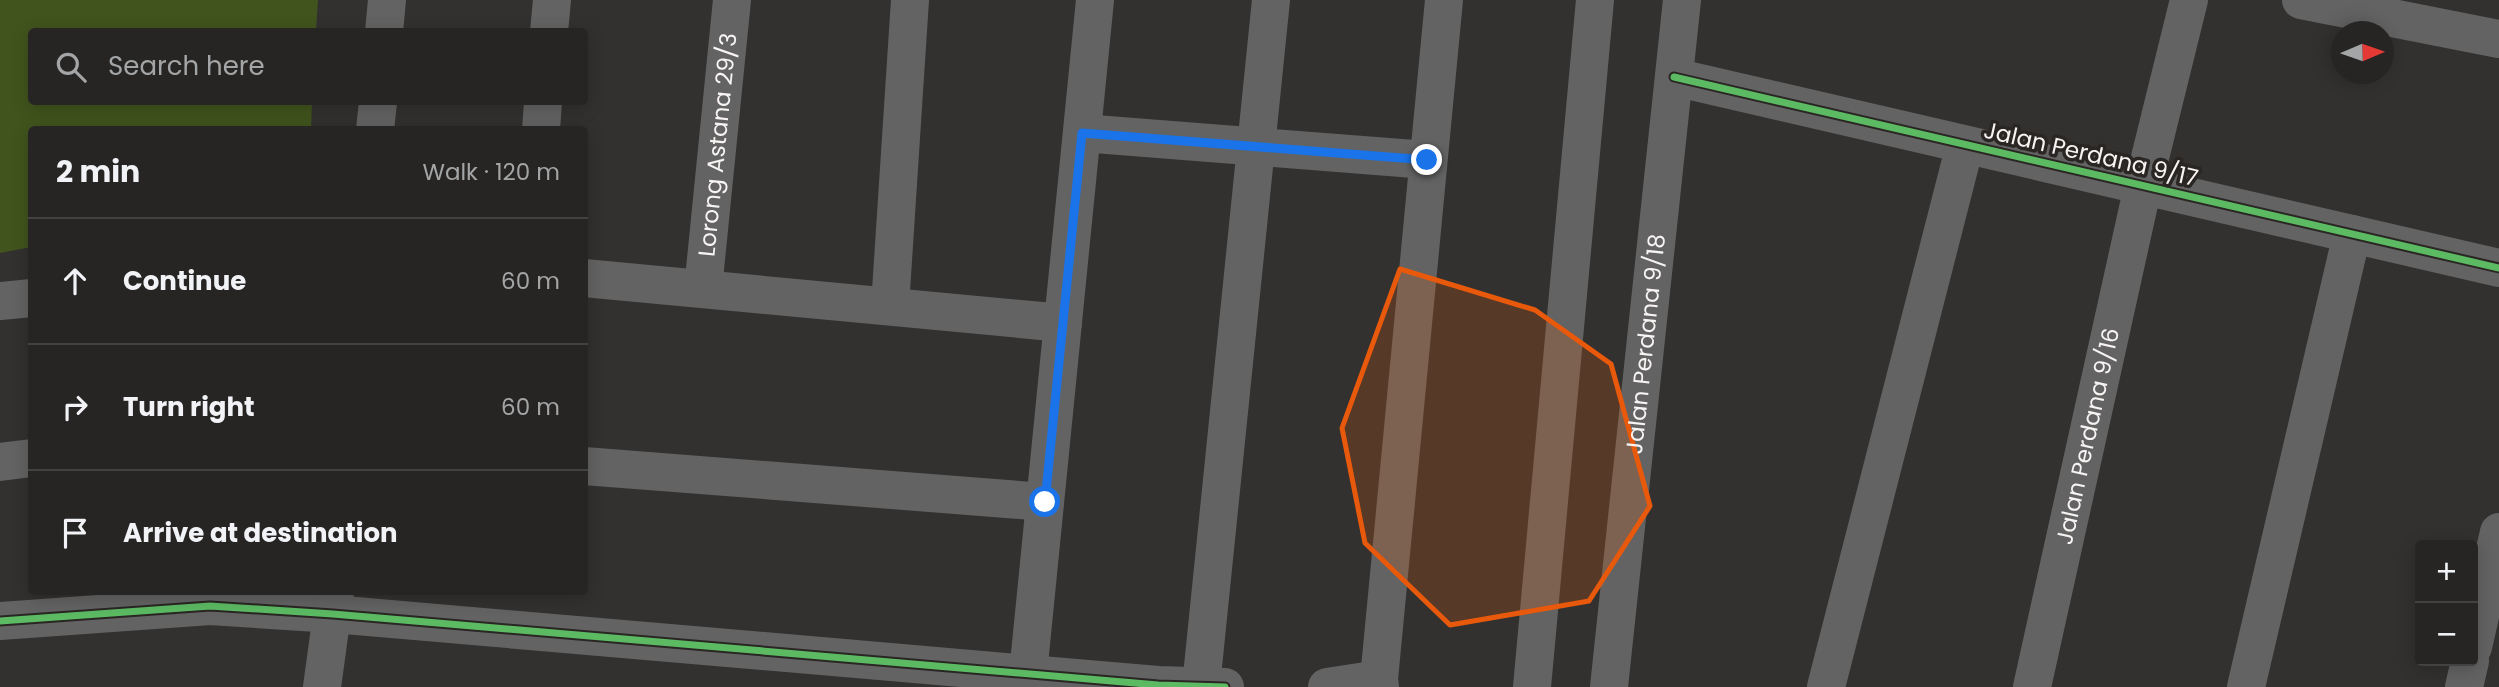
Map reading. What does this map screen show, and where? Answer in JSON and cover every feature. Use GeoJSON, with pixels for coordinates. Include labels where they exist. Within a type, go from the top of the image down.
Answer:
{"type":"FeatureCollection","features":[{"type":"Feature","properties":{"kind":"street"},"geometry":{"type":"LineString","coordinates":[[384,28],[387,0]]}},
{"type":"Feature","properties":{"kind":"street"},"geometry":{"type":"LineString","coordinates":[[550,28],[552,0]]}},
{"type":"Feature","properties":{"kind":"street","name":"Lorong Astana 29/3"},"geometry":{"type":"LineString","coordinates":[[702,289],[732,0]]}},
{"type":"Feature","properties":{"kind":"street"},"geometry":{"type":"LineString","coordinates":[[890,306],[910,0]]}},
{"type":"Feature","properties":{"kind":"street"},"geometry":{"type":"LineString","coordinates":[[1028,674],[1095,0]]}},
{"type":"Feature","properties":{"kind":"street"},"geometry":{"type":"LineString","coordinates":[[0,621],[210,606],[334,603],[1028,674],[1158,685],[1213,686],[1271,0]]}},
{"type":"Feature","properties":{"kind":"street"},"geometry":{"type":"LineString","coordinates":[[1327,687],[1379,683],[1444,0]]}},
{"type":"Feature","properties":{"kind":"street"},"geometry":{"type":"LineString","coordinates":[[1532,687],[1595,0]]}},
{"type":"Feature","properties":{"kind":"street","name":"Jalan Perdana 9/18"},"geometry":{"type":"LineString","coordinates":[[1609,687],[1682,0]]}},
{"type":"Feature","properties":{"kind":"street","name":"Jalan Perdana 9/16"},"geometry":{"type":"LineString","coordinates":[[2032,687],[2143,186],[2189,0]]}},
{"type":"Feature","properties":{"kind":"street"},"geometry":{"type":"LineString","coordinates":[[2301,0],[2499,39]]}},
{"type":"Feature","properties":{"kind":"street","name":"Jalan Perdana 9/17"},"geometry":{"type":"LineString","coordinates":[[1674,78],[2499,268]]}},
{"type":"Feature","properties":{"kind":"street"},"geometry":{"type":"LineString","coordinates":[[375,126],[378,105]]}},
{"type":"Feature","properties":{"kind":"street"},"geometry":{"type":"LineString","coordinates":[[541,126],[543,105]]}},
{"type":"Feature","properties":{"kind":"street"},"geometry":{"type":"LineString","coordinates":[[1082,133],[1427,160]]}},
{"type":"Feature","properties":{"kind":"street"},"geometry":{"type":"LineString","coordinates":[[1826,687],[1965,145]]}},
{"type":"Feature","properties":{"kind":"street"},"geometry":{"type":"LineString","coordinates":[[2246,687],[2352,234]]}},
{"type":"Feature","properties":{"kind":"street"},"geometry":{"type":"LineString","coordinates":[[588,278],[1063,323]]}},
{"type":"Feature","properties":{"kind":"street"},"geometry":{"type":"LineString","coordinates":[[0,302],[28,298]]}},
{"type":"Feature","properties":{"kind":"street"},"geometry":{"type":"LineString","coordinates":[[0,462],[28,458]]}},
{"type":"Feature","properties":{"kind":"street"},"geometry":{"type":"LineString","coordinates":[[588,466],[1045,502]]}},
{"type":"Feature","properties":{"kind":"street"},"geometry":{"type":"LineString","coordinates":[[2478,625],[2499,532]]}},
{"type":"Feature","properties":{"kind":"street"},"geometry":{"type":"LineString","coordinates":[[322,687],[334,603]]}},
{"type":"Feature","properties":{"kind":"street"},"geometry":{"type":"LineString","coordinates":[[2464,687],[2469,666]]}},
{"type":"Feature","properties":{"kind":"highlighted area"},"geometry":{"type":"Polygon","coordinates":[[[1400,269],[1535,310],[1611,364],[1650,506],[1589,601],[1450,625],[1365,543],[1342,428],[1400,269]]]}},
{"type":"Feature","properties":{"kind":"green space"},"geometry":{"type":"Polygon","coordinates":[[[0,0],[318,0],[316,28],[28,28],[28,105],[312,105],[311,126],[28,126],[28,248],[0,253],[0,0]]]}},
{"type":"Feature","properties":{"kind":"cycle path"},"geometry":{"type":"LineString","coordinates":[[1674,77],[2499,268]]}},
{"type":"Feature","properties":{"kind":"cycle path"},"geometry":{"type":"LineString","coordinates":[[0,621],[210,606],[333,614],[1158,685],[1225,687]]}},
{"type":"Feature","properties":{"kind":"route"},"geometry":{"type":"LineString","coordinates":[[1045,502],[1082,133],[1427,160]]}}]}
